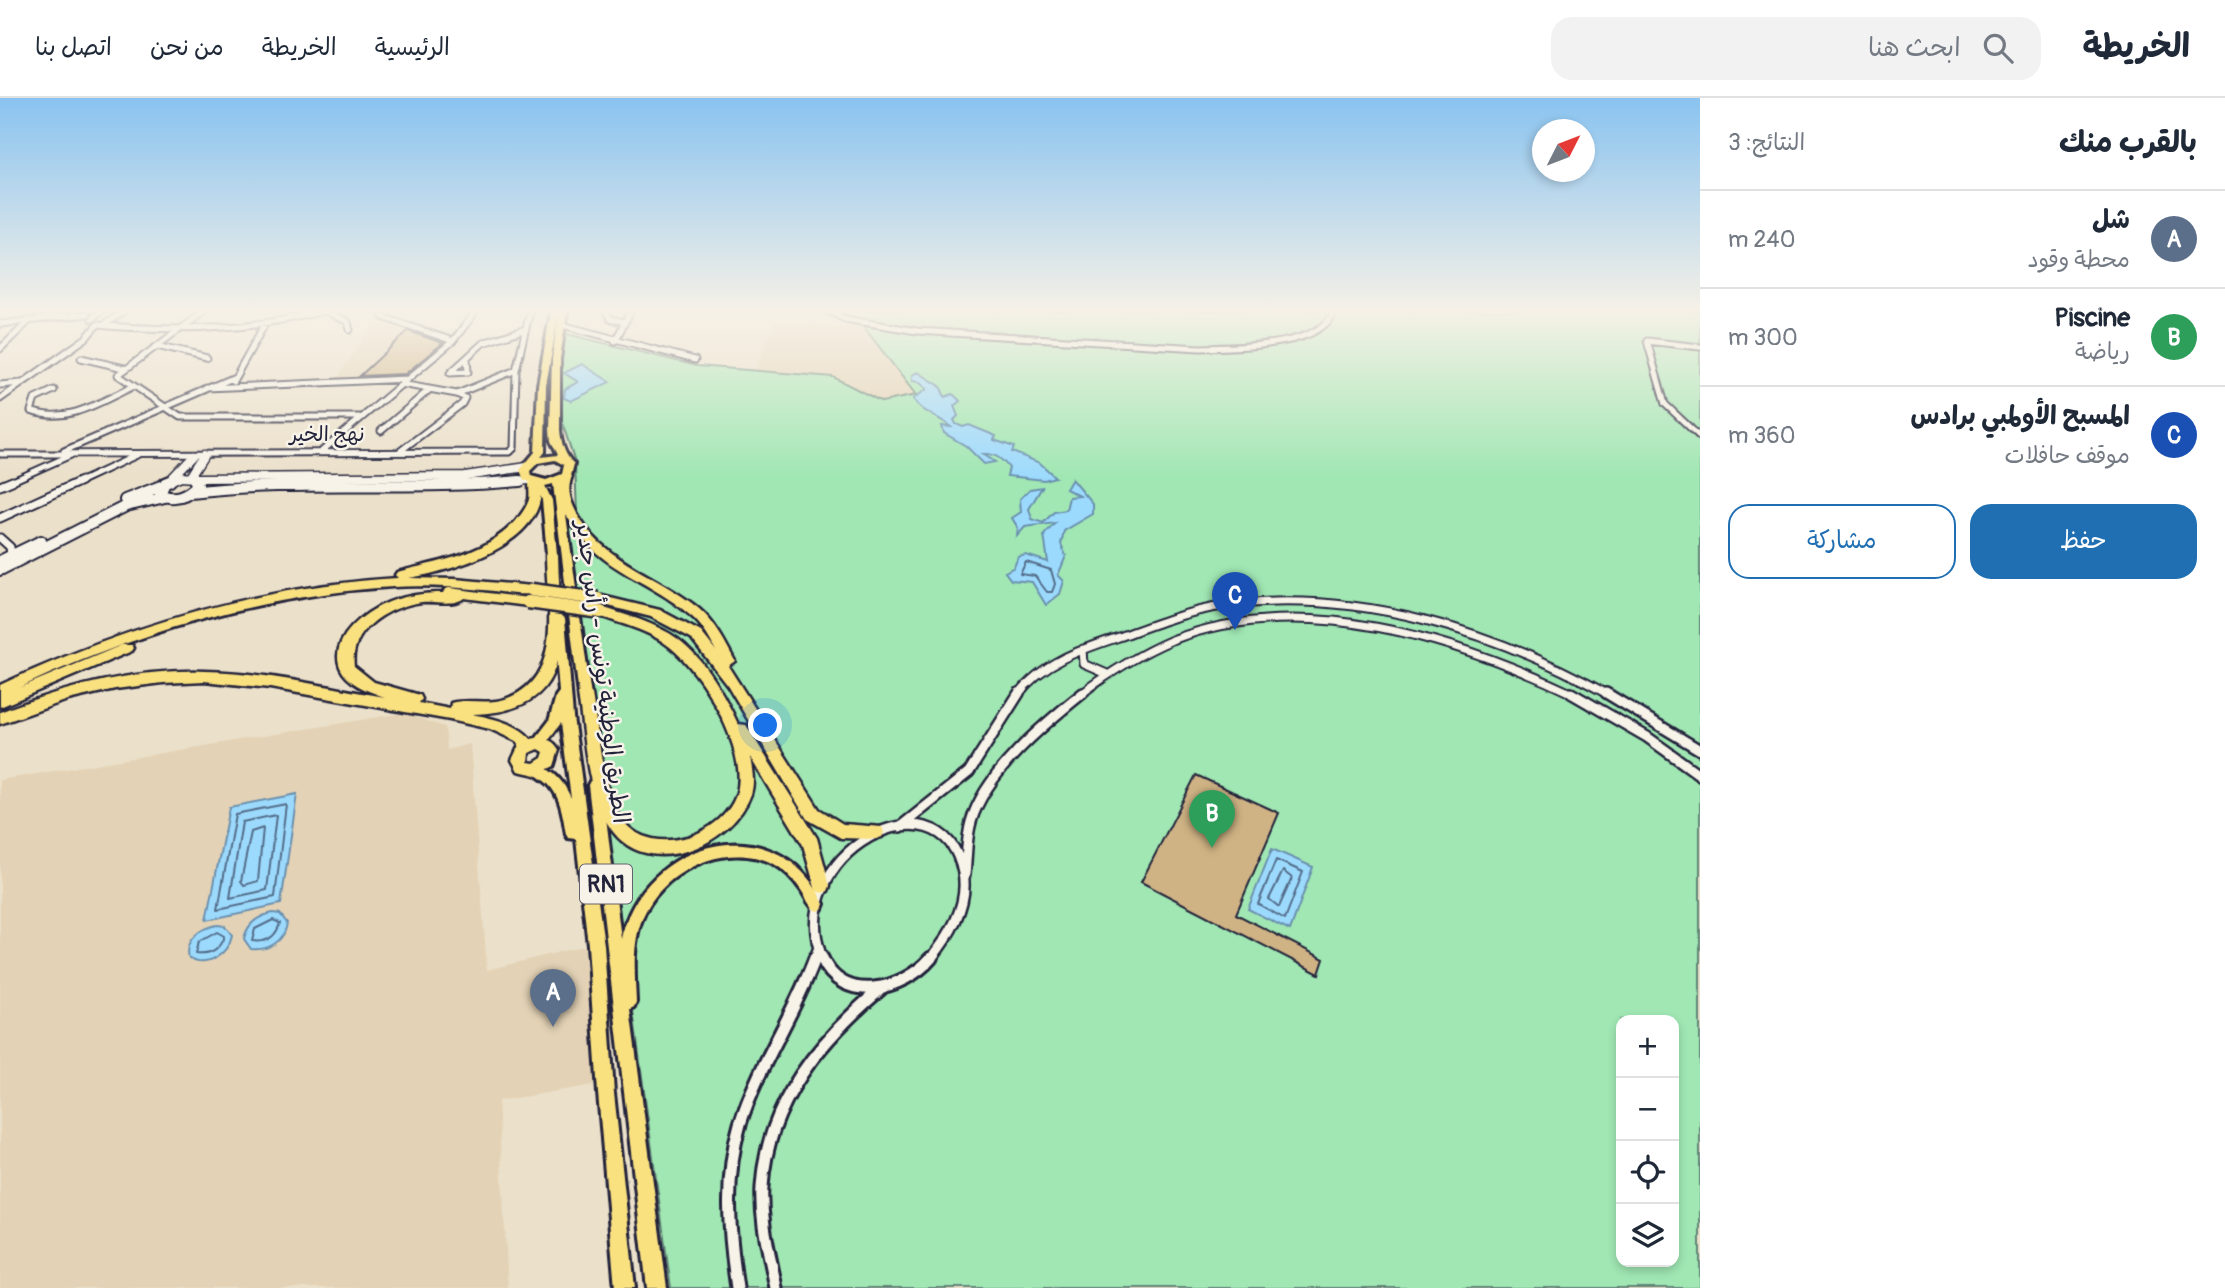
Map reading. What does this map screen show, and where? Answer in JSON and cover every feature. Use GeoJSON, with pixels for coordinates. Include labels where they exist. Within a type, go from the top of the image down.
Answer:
{"type":"FeatureCollection","features":[{"type":"Feature","properties":{"kind":"highway"},"geometry":{"type":"LineString","coordinates":[[563,478],[561,485],[565,501],[586,538],[610,561],[687,606],[703,620],[725,655],[754,717]]}},
{"type":"Feature","properties":{"kind":"highway"},"geometry":{"type":"LineString","coordinates":[[0,691],[75,657],[164,625],[242,604],[433,569],[481,552],[508,534],[523,519],[534,500],[535,482]]}},
{"type":"Feature","properties":{"kind":"highway"},"geometry":{"type":"LineString","coordinates":[[530,596],[430,597],[393,606],[358,629],[348,645],[347,667],[360,681],[373,688],[445,706],[492,708],[522,697],[542,679],[551,663],[552,554]]}},
{"type":"Feature","properties":{"kind":"highway"},"geometry":{"type":"LineString","coordinates":[[306,592],[416,582],[655,613],[696,635],[720,661],[813,814],[841,831],[876,832]]}},
{"type":"Feature","properties":{"kind":"highway"},"geometry":{"type":"LineString","coordinates":[[0,702],[140,643],[255,610],[337,597],[400,592],[441,591],[500,598]]}},
{"type":"Feature","properties":{"kind":"highway"},"geometry":{"type":"LineString","coordinates":[[585,694],[605,801],[624,834],[645,844],[670,848],[704,838],[726,823],[740,803],[747,774],[744,754],[727,719],[693,663],[675,644],[599,606]]}},
{"type":"Feature","properties":{"kind":"highway"},"geometry":{"type":"LineString","coordinates":[[599,606],[650,624],[680,639],[694,653],[811,843],[822,886]]}},
{"type":"Feature","properties":{"kind":"highway"},"geometry":{"type":"LineString","coordinates":[[0,718],[62,696],[128,682],[186,676],[227,677],[277,683],[493,724],[533,745],[549,746],[553,754],[547,764],[536,769],[525,768],[520,762],[521,753],[533,745]]}},
{"type":"Feature","properties":{"kind":"main road","name":"RN1"},"geometry":{"type":"LineString","coordinates":[[535,482],[525,473],[540,452],[542,385],[545,367]]}},
{"type":"Feature","properties":{"kind":"main road","name":"RN1"},"geometry":{"type":"LineString","coordinates":[[556,367],[556,442],[570,467],[563,478]]}},
{"type":"Feature","properties":{"kind":"main road"},"geometry":{"type":"LineString","coordinates":[[529,465],[545,458],[565,460]]}},
{"type":"Feature","properties":{"kind":"main road"},"geometry":{"type":"LineString","coordinates":[[535,482],[563,478]]}},
{"type":"Feature","properties":{"kind":"main road","name":"الطريق الوطنية تونس - رأس جدير"},"geometry":{"type":"LineString","coordinates":[[563,478],[557,486],[657,1288]]}},
{"type":"Feature","properties":{"kind":"main road","name":"الطريق الوطنية تونس - رأس جدير"},"geometry":{"type":"LineString","coordinates":[[535,482],[547,500],[565,689],[589,887],[625,1288]]}},
{"type":"Feature","properties":{"kind":"main road"},"geometry":{"type":"LineString","coordinates":[[533,745],[555,723],[565,689]]}},
{"type":"Feature","properties":{"kind":"main road"},"geometry":{"type":"LineString","coordinates":[[536,769],[547,773],[562,790],[578,864],[589,887]]}},
{"type":"Feature","properties":{"kind":"main road"},"geometry":{"type":"LineString","coordinates":[[629,1065],[626,966],[629,941],[640,906],[671,873],[712,853],[755,851],[785,863],[806,883],[817,904]]}},
{"type":"Feature","properties":{"kind":"street"},"geometry":{"type":"LineString","coordinates":[[0,399],[45,367]]}},
{"type":"Feature","properties":{"kind":"street"},"geometry":{"type":"LineString","coordinates":[[118,367],[124,368],[118,375],[183,417],[359,417]]}},
{"type":"Feature","properties":{"kind":"street"},"geometry":{"type":"LineString","coordinates":[[230,386],[241,367]]}},
{"type":"Feature","properties":{"kind":"street"},"geometry":{"type":"LineString","coordinates":[[322,451],[359,417],[423,367]]}},
{"type":"Feature","properties":{"kind":"street","name":"نهج الخير"},"geometry":{"type":"LineString","coordinates":[[0,454],[512,451],[517,367]]}},
{"type":"Feature","properties":{"kind":"street"},"geometry":{"type":"LineString","coordinates":[[1653,367],[1661,400],[1679,422],[1700,437]]}},
{"type":"Feature","properties":{"kind":"street"},"geometry":{"type":"LineString","coordinates":[[457,394],[516,370]]}},
{"type":"Feature","properties":{"kind":"street"},"geometry":{"type":"LineString","coordinates":[[59,453],[235,377]]}},
{"type":"Feature","properties":{"kind":"street"},"geometry":{"type":"LineString","coordinates":[[207,388],[408,379]]}},
{"type":"Feature","properties":{"kind":"street"},"geometry":{"type":"LineString","coordinates":[[0,385],[22,383]]}},
{"type":"Feature","properties":{"kind":"street"},"geometry":{"type":"LineString","coordinates":[[400,452],[462,404],[465,398],[457,394],[401,384]]}},
{"type":"Feature","properties":{"kind":"street"},"geometry":{"type":"LineString","coordinates":[[54,390],[35,399],[31,411],[43,416],[68,414],[134,386]]}},
{"type":"Feature","properties":{"kind":"street"},"geometry":{"type":"LineString","coordinates":[[381,431],[429,390]]}},
{"type":"Feature","properties":{"kind":"street"},"geometry":{"type":"LineString","coordinates":[[0,486],[75,453]]}},
{"type":"Feature","properties":{"kind":"street"},"geometry":{"type":"LineString","coordinates":[[165,497],[159,492],[165,483],[194,454]]}},
{"type":"Feature","properties":{"kind":"street"},"geometry":{"type":"LineString","coordinates":[[194,477],[205,454]]}},
{"type":"Feature","properties":{"kind":"street"},"geometry":{"type":"LineString","coordinates":[[0,519],[139,455]]}},
{"type":"Feature","properties":{"kind":"street"},"geometry":{"type":"LineString","coordinates":[[0,561],[127,499],[165,483],[194,477],[465,476],[529,465]]}},
{"type":"Feature","properties":{"kind":"street"},"geometry":{"type":"LineString","coordinates":[[190,492],[198,485],[194,477]]}},
{"type":"Feature","properties":{"kind":"street"},"geometry":{"type":"LineString","coordinates":[[0,570],[134,503],[190,492],[232,487],[535,482]]}},
{"type":"Feature","properties":{"kind":"street"},"geometry":{"type":"LineString","coordinates":[[0,538],[10,547],[11,555]]}},
{"type":"Feature","properties":{"kind":"street"},"geometry":{"type":"LineString","coordinates":[[900,827],[949,790],[971,769],[1021,688],[1050,664],[1083,649],[1170,618],[1223,606],[1270,602],[1343,606],[1452,628],[1527,654],[1618,699],[1700,750]]}},
{"type":"Feature","properties":{"kind":"street"},"geometry":{"type":"LineString","coordinates":[[818,950],[828,970],[850,986],[864,989],[900,981],[924,966],[947,942],[962,904],[970,827],[977,806],[1032,737],[1107,674],[1147,652],[1219,627],[1277,621],[1367,626],[1449,644],[1525,672],[1607,712],[1700,775]]}},
{"type":"Feature","properties":{"kind":"street"},"geometry":{"type":"LineString","coordinates":[[1083,649],[1080,658],[1083,664],[1090,670],[1107,674]]}},
{"type":"Feature","properties":{"kind":"street"},"geometry":{"type":"LineString","coordinates":[[737,1288],[728,1218],[733,1149],[747,1104],[808,979],[818,950],[817,904],[822,886],[848,852],[876,832],[922,825],[938,831],[952,842],[961,856],[965,876]]}},
{"type":"Feature","properties":{"kind":"street"},"geometry":{"type":"LineString","coordinates":[[776,1288],[764,1224],[762,1188],[775,1124],[786,1095],[816,1048],[846,1016],[884,986]]}},
{"type":"Feature","properties":{"kind":"shaded area"},"geometry":{"type":"Polygon","coordinates":[[[345,367],[369,367],[358,378],[337,378],[345,367]]]}},
{"type":"Feature","properties":{"kind":"shaded area"},"geometry":{"type":"Polygon","coordinates":[[[756,367],[895,367],[917,394],[882,402],[833,377],[755,370],[756,367]]]}},
{"type":"Feature","properties":{"kind":"shaded area"},"geometry":{"type":"Polygon","coordinates":[[[403,713],[445,727],[447,750],[470,744],[487,970],[592,944],[606,1083],[498,1101],[508,1288],[0,1288],[0,780],[403,713]]]}},
{"type":"Feature","properties":{"kind":"green space"},"geometry":{"type":"Polygon","coordinates":[[[562,367],[704,367],[833,377],[882,402],[916,395],[894,367],[1700,367],[1700,1288],[671,1288],[565,515],[577,513],[575,463],[560,415],[562,367]]]}},
{"type":"Feature","properties":{"kind":"water"},"geometry":{"type":"Polygon","coordinates":[[[577,367],[586,367],[610,382],[571,401],[564,398],[565,389],[578,382],[564,373],[577,367]]]}},
{"type":"Feature","properties":{"kind":"water"},"geometry":{"type":"Polygon","coordinates":[[[918,372],[940,386],[945,397],[953,394],[960,401],[954,406],[958,416],[954,420],[956,424],[963,427],[969,425],[996,436],[994,440],[1014,447],[1012,452],[1040,463],[1055,477],[1044,480],[1007,476],[1009,468],[1001,459],[991,454],[983,454],[995,462],[984,464],[966,446],[944,433],[942,426],[951,427],[921,408],[913,399],[927,389],[919,382],[912,381],[912,375],[918,372]]]}},
{"type":"Feature","properties":{"kind":"water"},"geometry":{"type":"Polygon","coordinates":[[[1072,479],[1093,504],[1093,514],[1064,531],[1061,544],[1066,556],[1058,575],[1064,581],[1060,594],[1046,605],[1032,582],[1011,580],[1005,572],[1014,567],[1018,557],[1026,555],[1048,562],[1044,535],[1055,523],[1025,527],[1017,536],[1018,528],[1012,518],[1021,512],[1020,499],[1030,489],[1042,487],[1029,509],[1032,519],[1043,523],[1054,512],[1066,510],[1069,497],[1080,496],[1066,489],[1072,479]]]}},
{"type":"Feature","properties":{"kind":"water"},"geometry":{"type":"Polygon","coordinates":[[[297,794],[281,904],[207,920],[229,807],[297,794]]]}},
{"type":"Feature","properties":{"kind":"water"},"geometry":{"type":"Polygon","coordinates":[[[1272,849],[1313,867],[1290,930],[1248,909],[1272,849]]]}},
{"type":"Feature","properties":{"kind":"water"},"geometry":{"type":"Polygon","coordinates":[[[273,913],[280,914],[287,923],[283,935],[275,944],[251,949],[244,939],[248,929],[258,919],[273,913]]]}},
{"type":"Feature","properties":{"kind":"water"},"geometry":{"type":"Polygon","coordinates":[[[217,925],[225,926],[232,935],[221,954],[202,962],[189,958],[192,940],[206,929],[217,925]]]}},
{"type":"Feature","properties":{"kind":"building"},"geometry":{"type":"Polygon","coordinates":[[[370,367],[414,367],[405,374],[360,376],[370,367]]]}},
{"type":"Feature","properties":{"kind":"building"},"geometry":{"type":"Polygon","coordinates":[[[1196,775],[1279,813],[1236,914],[1324,959],[1319,974],[1141,882],[1196,775]]]}},
{"type":"Feature","properties":{"kind":"place","name":"المسبح الأولمبي برادس"},"geometry":{"type":"Point","coordinates":[1235,630]}},
{"type":"Feature","properties":{"kind":"place","name":"Piscine"},"geometry":{"type":"Point","coordinates":[1212,848]}},
{"type":"Feature","properties":{"kind":"place","name":"شل"},"geometry":{"type":"Point","coordinates":[553,1027]}}]}
